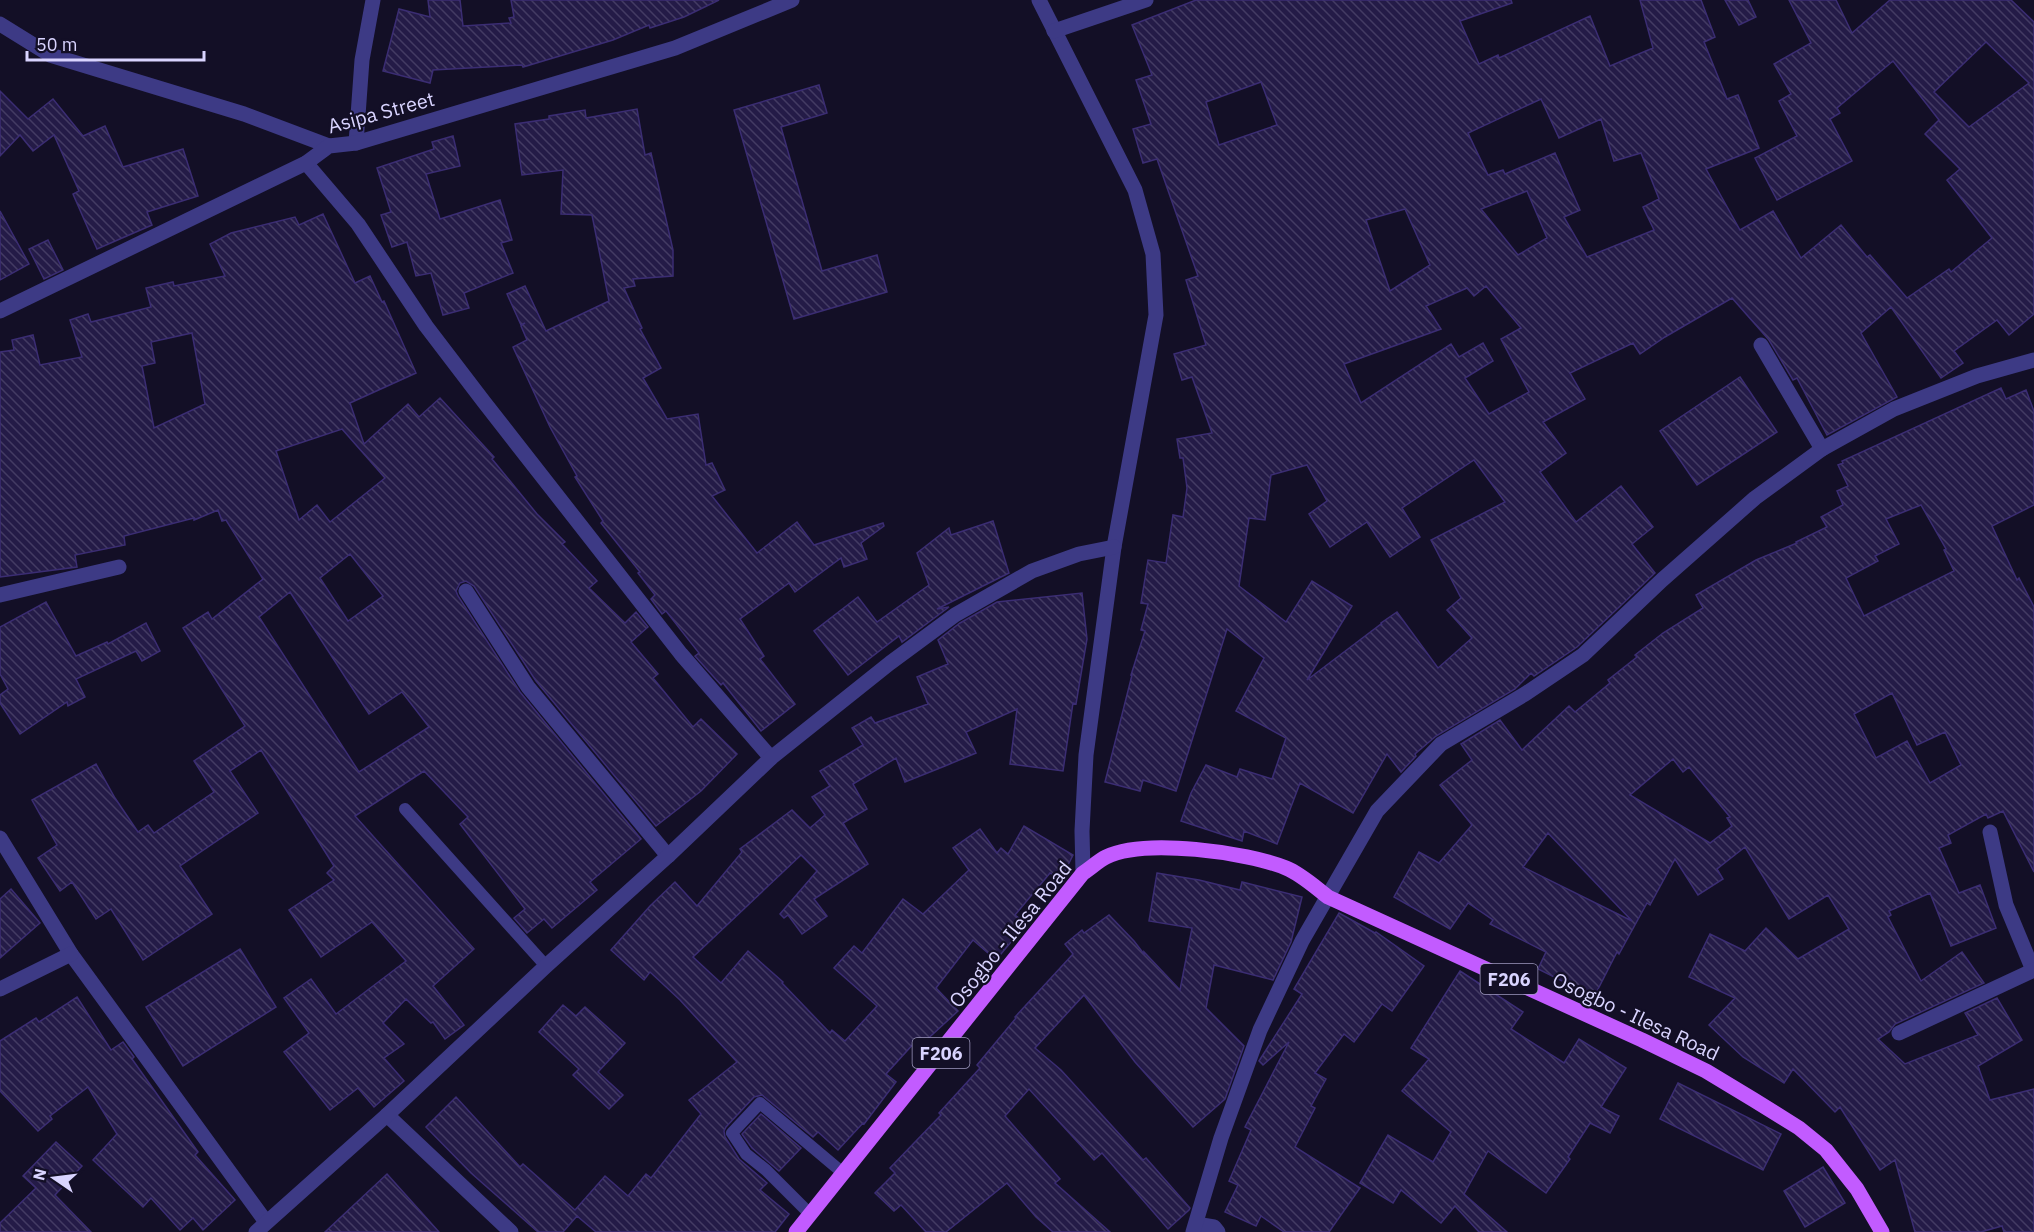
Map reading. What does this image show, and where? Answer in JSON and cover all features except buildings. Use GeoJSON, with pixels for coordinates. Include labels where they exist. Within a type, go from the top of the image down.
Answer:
{"type":"FeatureCollection","features":[{"type":"Feature","properties":{"kind":"main road","name":"Osogbo - Ilesa Road"},"geometry":{"type":"LineString","coordinates":[[796,1232],[1083,873],[1107,857],[1133,850],[1172,847],[1249,857],[1288,868],[1328,897],[1706,1071],[1798,1128],[1826,1150],[1857,1189],[1882,1232]]}},
{"type":"Feature","properties":{"kind":"street"},"geometry":{"type":"LineString","coordinates":[[356,143],[362,60],[373,0]]}},
{"type":"Feature","properties":{"kind":"street","name":"Asipa Street"},"geometry":{"type":"LineString","coordinates":[[0,311],[306,162],[329,146],[356,143],[675,48],[792,0]]}},
{"type":"Feature","properties":{"kind":"street"},"geometry":{"type":"LineString","coordinates":[[1039,0],[1135,190],[1153,254],[1156,315],[1114,547],[1086,754],[1082,831],[1083,873]]}},
{"type":"Feature","properties":{"kind":"street"},"geometry":{"type":"LineString","coordinates":[[1054,31],[1146,0]]}},
{"type":"Feature","properties":{"kind":"street"},"geometry":{"type":"LineString","coordinates":[[0,24],[50,55],[244,114],[329,146]]}},
{"type":"Feature","properties":{"kind":"street"},"geometry":{"type":"LineString","coordinates":[[306,162],[358,224],[426,326],[484,402],[681,654],[771,758]]}},
{"type":"Feature","properties":{"kind":"street"},"geometry":{"type":"LineString","coordinates":[[1761,345],[1822,449]]}},
{"type":"Feature","properties":{"kind":"street"},"geometry":{"type":"LineString","coordinates":[[1218,1232],[1214,1227],[1195,1228],[1221,1138],[1260,1030],[1302,941],[1377,811],[1441,744],[1525,694],[1583,655],[1662,580],[1755,498],[1822,449],[1894,409],[1977,376],[2034,360]]}},
{"type":"Feature","properties":{"kind":"street"},"geometry":{"type":"LineString","coordinates":[[0,838],[71,954],[261,1227],[387,1116],[771,758],[890,663],[956,615],[1032,570],[1079,554],[1114,547]]}},
{"type":"Feature","properties":{"kind":"street"},"geometry":{"type":"LineString","coordinates":[[0,595],[120,567]]}},
{"type":"Feature","properties":{"kind":"street"},"geometry":{"type":"LineString","coordinates":[[466,591],[528,687],[668,856]]}},
{"type":"Feature","properties":{"kind":"street"},"geometry":{"type":"LineString","coordinates":[[1899,1033],[2034,970],[2006,905],[1990,832]]}},
{"type":"Feature","properties":{"kind":"street"},"geometry":{"type":"LineString","coordinates":[[0,989],[71,954]]}},
{"type":"Feature","properties":{"kind":"street"},"geometry":{"type":"LineString","coordinates":[[387,1116],[511,1232]]}},
{"type":"Feature","properties":{"kind":"lane"},"geometry":{"type":"LineString","coordinates":[[405,809],[546,966]]}},
{"type":"Feature","properties":{"kind":"lane"},"geometry":{"type":"LineString","coordinates":[[810,1214],[766,1170],[746,1154],[732,1133],[760,1103],[843,1173]]}}]}
